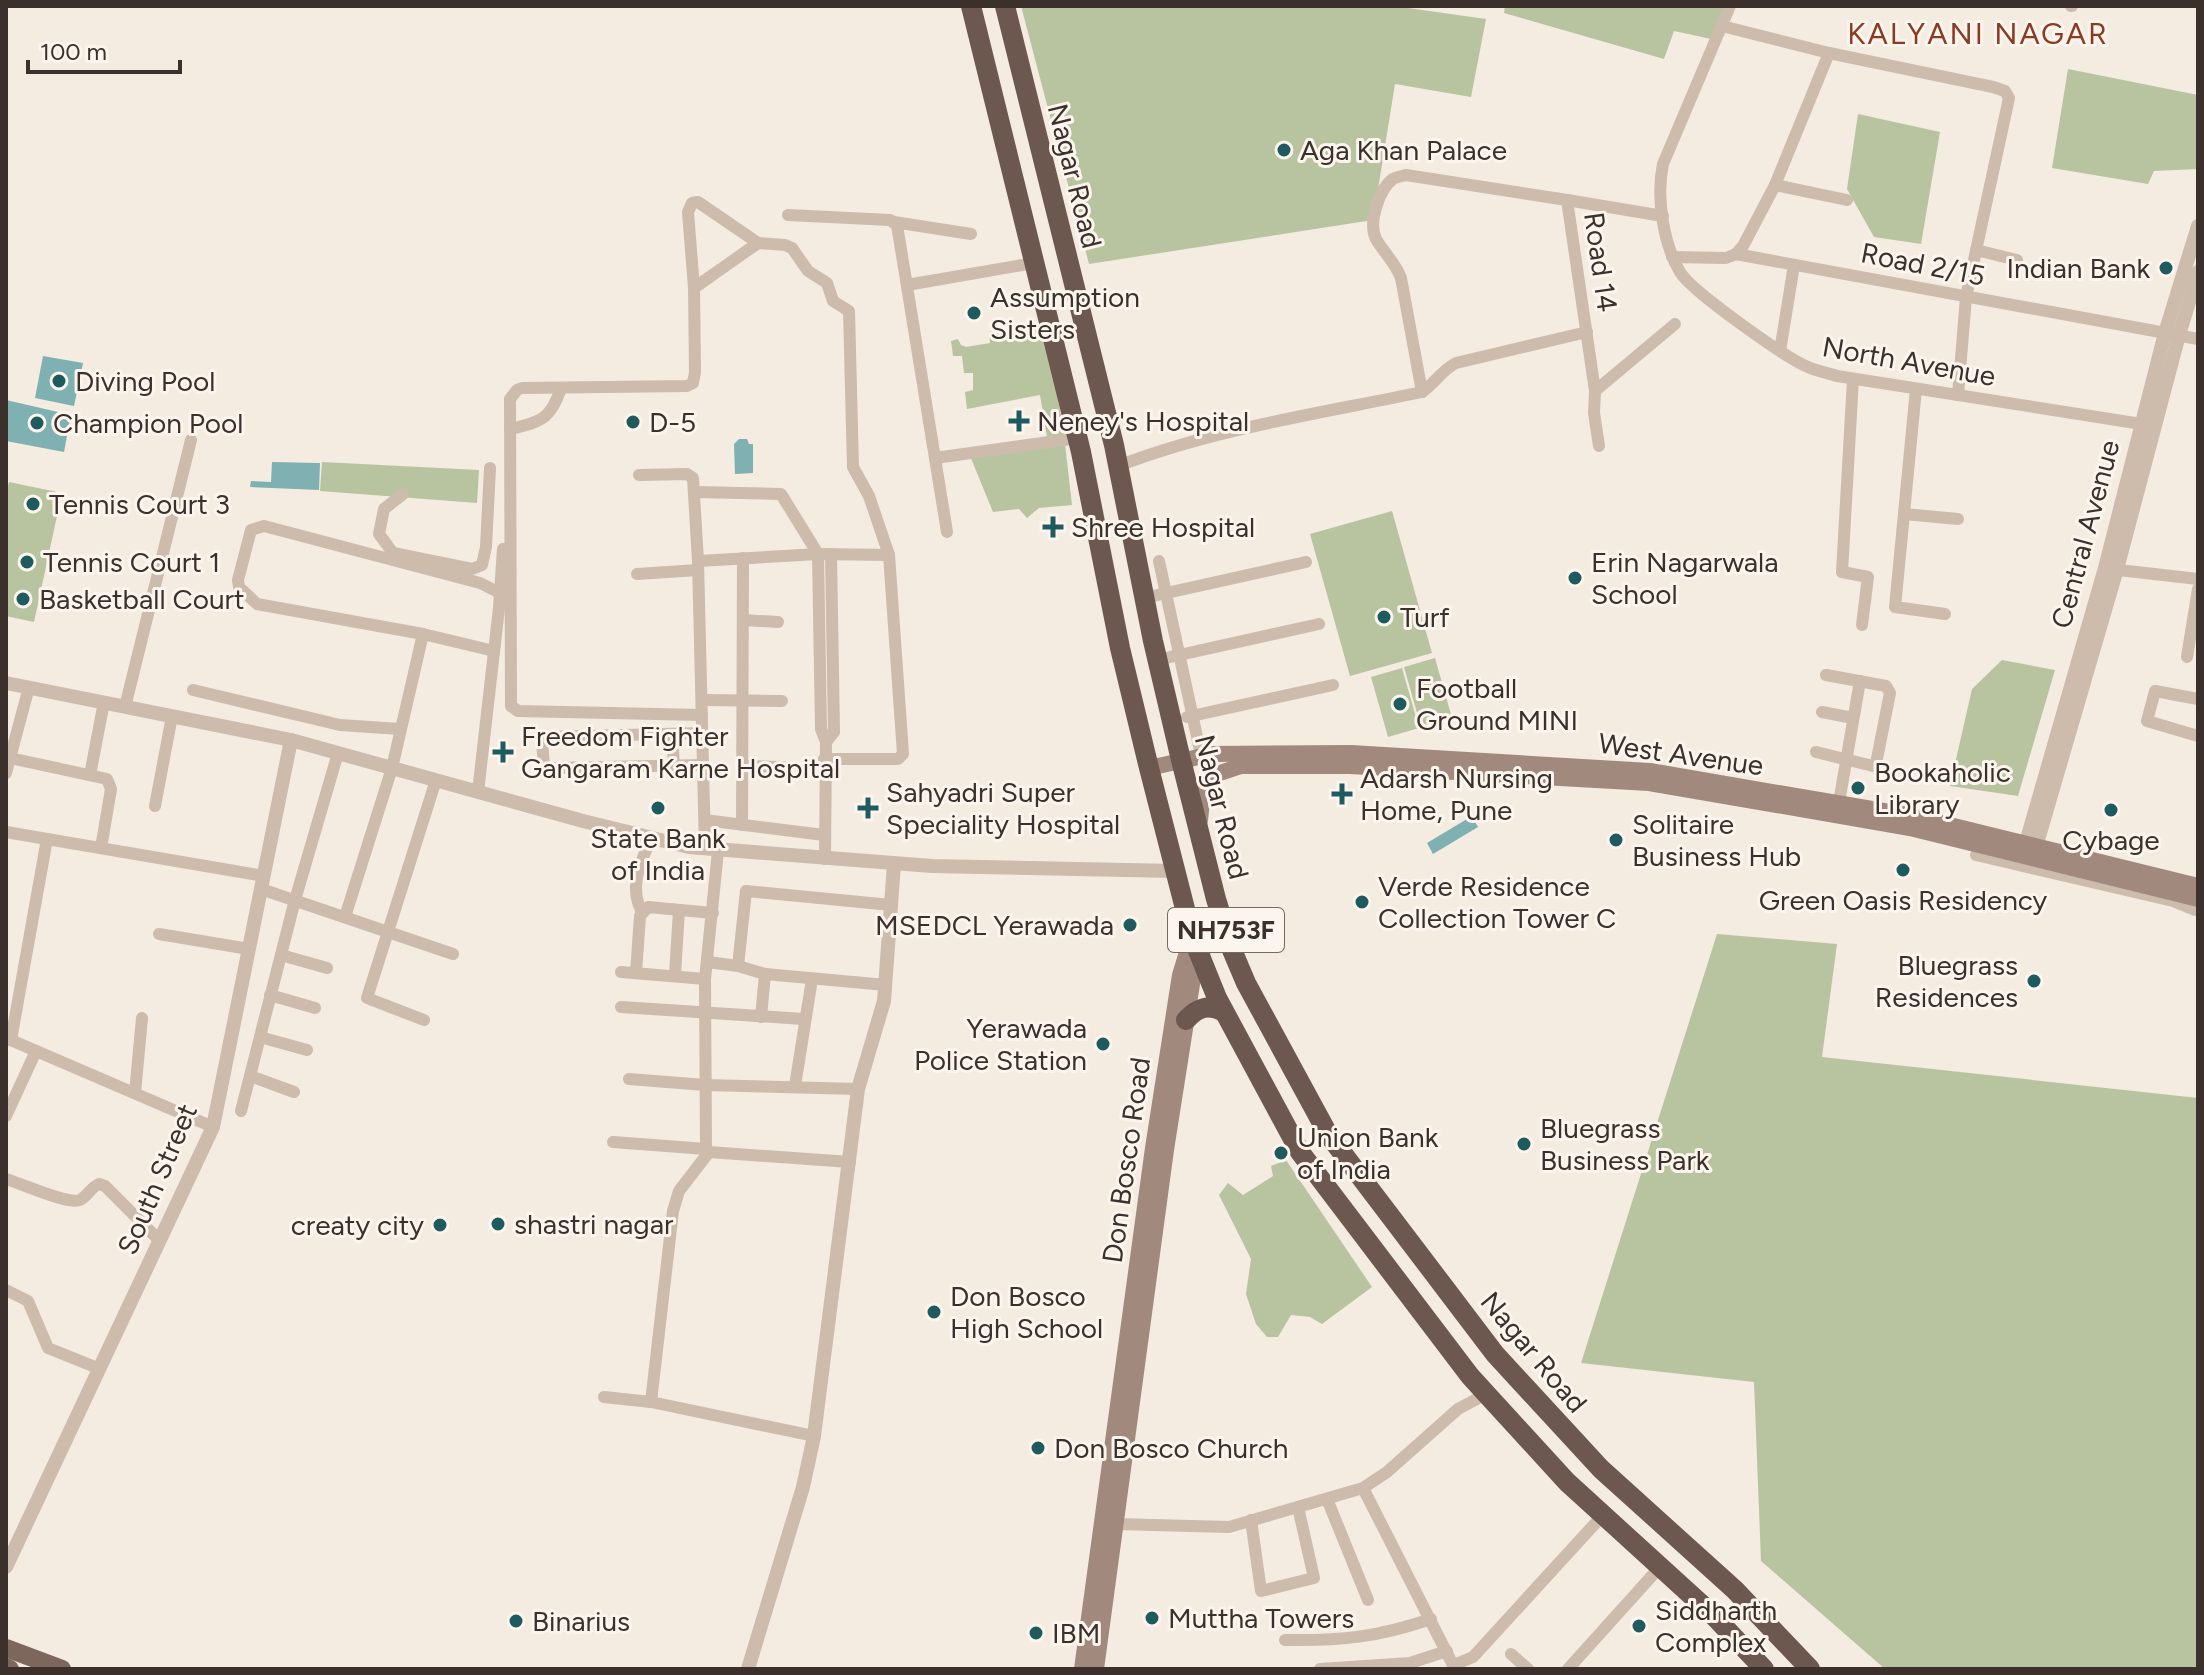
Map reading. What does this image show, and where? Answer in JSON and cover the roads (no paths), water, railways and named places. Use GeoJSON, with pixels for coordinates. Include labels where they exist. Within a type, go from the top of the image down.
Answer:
{"type":"FeatureCollection","features":[{"type":"Feature","properties":{"kind":"highway","name":"NH753F"},"geometry":{"type":"LineString","coordinates":[[971,6],[1078,438],[1120,648],[1149,768],[1192,936],[1224,1012],[1300,1152],[1486,1394],[1542,1457],[1602,1516],[1712,1614],[1764,1669]]}},
{"type":"Feature","properties":{"kind":"highway","name":"Nagar Road"},"geometry":{"type":"LineString","coordinates":[[1005,6],[1118,466],[1157,660],[1182,718],[1191,757],[1199,832],[1223,919],[1246,983],[1328,1134],[1495,1354],[1601,1469],[1735,1590],[1810,1669]]}},
{"type":"Feature","properties":{"kind":"highway"},"geometry":{"type":"LineString","coordinates":[[1186,1020],[1204,1007],[1224,1012]]}},
{"type":"Feature","properties":{"kind":"main road","name":"West Avenue"},"geometry":{"type":"LineString","coordinates":[[1149,768],[1191,757],[1351,753],[1650,771],[2198,886]]}},
{"type":"Feature","properties":{"kind":"main road","name":"West Avenue"},"geometry":{"type":"LineString","coordinates":[[1199,832],[1200,808],[1209,782],[1217,774],[1241,766],[1350,766],[1649,783],[1838,809]]}},
{"type":"Feature","properties":{"kind":"main road","name":"West Avenue"},"geometry":{"type":"LineString","coordinates":[[2029,851],[2054,868],[2197,904]]}},
{"type":"Feature","properties":{"kind":"main road"},"geometry":{"type":"LineString","coordinates":[[1192,936],[1202,923],[1223,919]]}},
{"type":"Feature","properties":{"kind":"main road","name":"Don Bosco Road"},"geometry":{"type":"LineString","coordinates":[[1096,1669],[1186,1020],[1199,957],[1223,919]]}},
{"type":"Feature","properties":{"kind":"main road","name":"Don Bosco Road"},"geometry":{"type":"LineString","coordinates":[[1082,1669],[1155,1135],[1180,975],[1192,936]]}},
{"type":"Feature","properties":{"kind":"main road"},"geometry":{"type":"LineString","coordinates":[[6,1648],[62,1669]]}},
{"type":"Feature","properties":{"kind":"street","name":"North Avenue"},"geometry":{"type":"LineString","coordinates":[[1730,6],[1663,164],[1660,178],[1663,216],[1672,257],[1681,275],[1780,351],[1806,367],[1853,379],[2148,425]]}},
{"type":"Feature","properties":{"kind":"street"},"geometry":{"type":"LineString","coordinates":[[1722,26],[2005,91],[2009,98],[1966,297],[1958,395]]}},
{"type":"Feature","properties":{"kind":"street"},"geometry":{"type":"LineString","coordinates":[[1736,254],[1775,185],[1829,53]]}},
{"type":"Feature","properties":{"kind":"street"},"geometry":{"type":"LineString","coordinates":[[1422,392],[1401,278],[1395,263],[1376,239],[1373,228],[1382,192],[1394,178],[1406,175],[1567,200]]}},
{"type":"Feature","properties":{"kind":"street"},"geometry":{"type":"LineString","coordinates":[[1775,185],[1847,200]]}},
{"type":"Feature","properties":{"kind":"street","name":"Road 14"},"geometry":{"type":"LineString","coordinates":[[1599,446],[1594,413],[1595,391],[1567,200],[1663,216]]}},
{"type":"Feature","properties":{"kind":"street"},"geometry":{"type":"LineString","coordinates":[[702,715],[513,710],[511,691],[510,399],[517,390],[687,386],[693,383],[694,288],[688,212],[692,203],[704,204],[758,243],[792,248],[808,271],[827,283],[833,301],[849,311],[853,467],[869,496],[889,555],[903,754],[898,759],[824,759]]}},
{"type":"Feature","properties":{"kind":"street"},"geometry":{"type":"LineString","coordinates":[[788,215],[894,222],[971,234]]}},
{"type":"Feature","properties":{"kind":"street"},"geometry":{"type":"LineString","coordinates":[[894,222],[897,225],[947,532]]}},
{"type":"Feature","properties":{"kind":"street","name":"Central Avenue"},"geometry":{"type":"LineString","coordinates":[[2029,851],[2111,569],[2198,226]]}},
{"type":"Feature","properties":{"kind":"street"},"geometry":{"type":"LineString","coordinates":[[694,288],[758,243]]}},
{"type":"Feature","properties":{"kind":"street"},"geometry":{"type":"LineString","coordinates":[[1976,250],[2017,260]]}},
{"type":"Feature","properties":{"kind":"street","name":"Road 2/15"},"geometry":{"type":"LineString","coordinates":[[1672,257],[1726,258],[1736,254],[2198,339]]}},
{"type":"Feature","properties":{"kind":"street"},"geometry":{"type":"LineString","coordinates":[[907,285],[1034,263]]}},
{"type":"Feature","properties":{"kind":"street"},"geometry":{"type":"LineString","coordinates":[[1780,351],[1794,265]]}},
{"type":"Feature","properties":{"kind":"street","name":"Central Avenue"},"geometry":{"type":"LineString","coordinates":[[2172,334],[2198,272]]}},
{"type":"Feature","properties":{"kind":"street"},"geometry":{"type":"LineString","coordinates":[[1595,391],[1675,324]]}},
{"type":"Feature","properties":{"kind":"street"},"geometry":{"type":"LineString","coordinates":[[1118,466],[1152,453],[1279,422],[1422,392],[1445,368],[1456,363],[1587,332]]}},
{"type":"Feature","properties":{"kind":"street"},"geometry":{"type":"LineString","coordinates":[[1853,379],[1842,572],[1868,577],[1862,625]]}},
{"type":"Feature","properties":{"kind":"street"},"geometry":{"type":"LineString","coordinates":[[510,429],[547,417],[556,404],[561,388]]}},
{"type":"Feature","properties":{"kind":"street"},"geometry":{"type":"LineString","coordinates":[[1916,389],[1895,607],[1945,614]]}},
{"type":"Feature","properties":{"kind":"street"},"geometry":{"type":"LineString","coordinates":[[935,458],[1078,438]]}},
{"type":"Feature","properties":{"kind":"street"},"geometry":{"type":"LineString","coordinates":[[125,707],[191,440]]}},
{"type":"Feature","properties":{"kind":"street"},"geometry":{"type":"LineString","coordinates":[[403,494],[384,509],[379,534],[393,553],[472,569],[482,565],[486,547],[490,468]]}},
{"type":"Feature","properties":{"kind":"street"},"geometry":{"type":"LineString","coordinates":[[639,475],[687,474],[693,478],[705,820],[712,850],[713,913],[705,979],[707,1151],[679,1191],[673,1211],[651,1402]]}},
{"type":"Feature","properties":{"kind":"street"},"geometry":{"type":"LineString","coordinates":[[694,492],[781,494],[824,554],[821,729],[826,742],[825,859]]}},
{"type":"Feature","properties":{"kind":"street"},"geometry":{"type":"LineString","coordinates":[[1904,514],[1958,519]]}},
{"type":"Feature","properties":{"kind":"street"},"geometry":{"type":"LineString","coordinates":[[494,651],[423,634],[257,604],[239,587],[251,530],[264,526],[480,583],[500,593]]}},
{"type":"Feature","properties":{"kind":"street"},"geometry":{"type":"LineString","coordinates":[[478,792],[503,548]]}},
{"type":"Feature","properties":{"kind":"street"},"geometry":{"type":"LineString","coordinates":[[637,574],[743,558],[889,555]]}},
{"type":"Feature","properties":{"kind":"street"},"geometry":{"type":"LineString","coordinates":[[742,825],[743,558]]}},
{"type":"Feature","properties":{"kind":"street"},"geometry":{"type":"LineString","coordinates":[[1159,561],[1179,655],[1182,718],[1333,685]]}},
{"type":"Feature","properties":{"kind":"street"},"geometry":{"type":"LineString","coordinates":[[1144,598],[1306,562]]}},
{"type":"Feature","properties":{"kind":"street"},"geometry":{"type":"LineString","coordinates":[[2111,569],[2198,579]]}},
{"type":"Feature","properties":{"kind":"street"},"geometry":{"type":"LineString","coordinates":[[2187,657],[2198,589]]}},
{"type":"Feature","properties":{"kind":"street"},"geometry":{"type":"LineString","coordinates":[[743,620],[778,622]]}},
{"type":"Feature","properties":{"kind":"street"},"geometry":{"type":"LineString","coordinates":[[1157,660],[1319,624]]}},
{"type":"Feature","properties":{"kind":"street"},"geometry":{"type":"LineString","coordinates":[[345,917],[392,768],[423,634]]}},
{"type":"Feature","properties":{"kind":"street"},"geometry":{"type":"LineString","coordinates":[[1816,752],[1868,765],[1876,764],[1890,693],[1886,686],[1826,675]]}},
{"type":"Feature","properties":{"kind":"street"},"geometry":{"type":"LineString","coordinates":[[1838,809],[1860,681]]}},
{"type":"Feature","properties":{"kind":"street"},"geometry":{"type":"LineString","coordinates":[[6,683],[291,740],[651,838],[712,850],[978,868],[1175,871]]}},
{"type":"Feature","properties":{"kind":"street"},"geometry":{"type":"LineString","coordinates":[[6,773],[29,687]]}},
{"type":"Feature","properties":{"kind":"street"},"geometry":{"type":"LineString","coordinates":[[193,690],[340,725],[400,729]]}},
{"type":"Feature","properties":{"kind":"street"},"geometry":{"type":"LineString","coordinates":[[2198,699],[2155,691],[2147,721],[2198,736]]}},
{"type":"Feature","properties":{"kind":"street"},"geometry":{"type":"LineString","coordinates":[[702,700],[782,701]]}},
{"type":"Feature","properties":{"kind":"street"},"geometry":{"type":"LineString","coordinates":[[90,775],[104,702]]}},
{"type":"Feature","properties":{"kind":"street"},"geometry":{"type":"LineString","coordinates":[[1822,712],[1853,718]]}},
{"type":"Feature","properties":{"kind":"street"},"geometry":{"type":"LineString","coordinates":[[155,806],[172,716]]}},
{"type":"Feature","properties":{"kind":"street"},"geometry":{"type":"LineString","coordinates":[[703,733],[546,737],[542,741],[542,759],[544,766],[549,768],[704,765]]}},
{"type":"Feature","properties":{"kind":"street"},"geometry":{"type":"LineString","coordinates":[[672,734],[674,766]]}},
{"type":"Feature","properties":{"kind":"street","name":"South Street"},"geometry":{"type":"LineString","coordinates":[[6,1567],[213,1127],[291,740]]}},
{"type":"Feature","properties":{"kind":"street"},"geometry":{"type":"LineString","coordinates":[[241,1111],[295,900],[338,753]]}},
{"type":"Feature","properties":{"kind":"street"},"geometry":{"type":"LineString","coordinates":[[10,758],[107,779],[111,784],[101,848]]}},
{"type":"Feature","properties":{"kind":"street"},"geometry":{"type":"LineString","coordinates":[[744,766],[783,767]]}},
{"type":"Feature","properties":{"kind":"street"},"geometry":{"type":"LineString","coordinates":[[424,1020],[367,998],[436,780]]}},
{"type":"Feature","properties":{"kind":"street"},"geometry":{"type":"LineString","coordinates":[[705,820],[824,835]]}},
{"type":"Feature","properties":{"kind":"street"},"geometry":{"type":"LineString","coordinates":[[6,832],[101,848],[263,882],[295,900],[453,954]]}},
{"type":"Feature","properties":{"kind":"street"},"geometry":{"type":"LineString","coordinates":[[636,973],[642,912],[636,902],[636,876],[651,838]]}},
{"type":"Feature","properties":{"kind":"street"},"geometry":{"type":"LineString","coordinates":[[47,839],[8,1039],[213,1127]]}},
{"type":"Feature","properties":{"kind":"street"},"geometry":{"type":"LineString","coordinates":[[1976,855],[2054,868]]}},
{"type":"Feature","properties":{"kind":"street"},"geometry":{"type":"LineString","coordinates":[[748,1669],[803,1487],[814,1436],[858,1089],[884,1001],[894,864]]}},
{"type":"Feature","properties":{"kind":"street"},"geometry":{"type":"LineString","coordinates":[[738,966],[746,891],[891,905]]}},
{"type":"Feature","properties":{"kind":"street"},"geometry":{"type":"LineString","coordinates":[[642,912],[648,907],[713,913]]}},
{"type":"Feature","properties":{"kind":"street"},"geometry":{"type":"LineString","coordinates":[[675,975],[679,910]]}},
{"type":"Feature","properties":{"kind":"street"},"geometry":{"type":"LineString","coordinates":[[159,934],[249,949]]}},
{"type":"Feature","properties":{"kind":"street"},"geometry":{"type":"LineString","coordinates":[[281,955],[327,968]]}},
{"type":"Feature","properties":{"kind":"street"},"geometry":{"type":"LineString","coordinates":[[708,962],[765,974],[886,985]]}},
{"type":"Feature","properties":{"kind":"street"},"geometry":{"type":"LineString","coordinates":[[621,972],[705,979]]}},
{"type":"Feature","properties":{"kind":"street"},"geometry":{"type":"LineString","coordinates":[[761,1017],[765,974]]}},
{"type":"Feature","properties":{"kind":"street"},"geometry":{"type":"LineString","coordinates":[[795,1086],[812,979]]}},
{"type":"Feature","properties":{"kind":"street"},"geometry":{"type":"LineString","coordinates":[[270,995],[315,1008]]}},
{"type":"Feature","properties":{"kind":"street"},"geometry":{"type":"LineString","coordinates":[[621,1007],[705,1015],[804,1019]]}},
{"type":"Feature","properties":{"kind":"street"},"geometry":{"type":"LineString","coordinates":[[135,1093],[142,1018]]}},
{"type":"Feature","properties":{"kind":"street"},"geometry":{"type":"LineString","coordinates":[[260,1037],[307,1050]]}},
{"type":"Feature","properties":{"kind":"street"},"geometry":{"type":"LineString","coordinates":[[6,1116],[36,1051]]}},
{"type":"Feature","properties":{"kind":"street"},"geometry":{"type":"LineString","coordinates":[[250,1076],[294,1092]]}},
{"type":"Feature","properties":{"kind":"street"},"geometry":{"type":"LineString","coordinates":[[629,1079],[705,1085],[858,1089]]}},
{"type":"Feature","properties":{"kind":"street"},"geometry":{"type":"LineString","coordinates":[[613,1142],[850,1162]]}},
{"type":"Feature","properties":{"kind":"street"},"geometry":{"type":"LineString","coordinates":[[6,1179],[76,1201],[94,1186],[105,1186],[160,1241]]}},
{"type":"Feature","properties":{"kind":"street"},"geometry":{"type":"LineString","coordinates":[[6,1290],[28,1301],[48,1348],[100,1369]]}},
{"type":"Feature","properties":{"kind":"street"},"geometry":{"type":"LineString","coordinates":[[1115,1524],[1219,1528],[1363,1488],[1392,1468],[1458,1409],[1486,1394]]}},
{"type":"Feature","properties":{"kind":"street"},"geometry":{"type":"LineString","coordinates":[[604,1397],[651,1402],[814,1436]]}},
{"type":"Feature","properties":{"kind":"street"},"geometry":{"type":"LineString","coordinates":[[1363,1488],[1454,1667],[1473,1657],[1602,1516]]}},
{"type":"Feature","properties":{"kind":"street"},"geometry":{"type":"LineString","coordinates":[[1327,1499],[1368,1600]]}},
{"type":"Feature","properties":{"kind":"street"},"geometry":{"type":"LineString","coordinates":[[1251,1520],[1261,1591],[1314,1578],[1298,1507]]}},
{"type":"Feature","properties":{"kind":"street"},"geometry":{"type":"LineString","coordinates":[[1568,1669],[1659,1568]]}},
{"type":"Feature","properties":{"kind":"street"},"geometry":{"type":"LineString","coordinates":[[1285,1640],[1351,1639],[1390,1633],[1431,1619]]}},
{"type":"Feature","properties":{"kind":"street"},"geometry":{"type":"LineString","coordinates":[[1320,1669],[1410,1663],[1447,1651]]}},
{"type":"Feature","properties":{"kind":"street"},"geometry":{"type":"LineString","coordinates":[[1511,1654],[1528,1669]]}},
{"type":"Feature","properties":{"kind":"water","name":"Diving Pool"},"geometry":{"type":"Polygon","coordinates":[[[43,356],[83,363],[74,406],[35,398],[43,356]]]}},
{"type":"Feature","properties":{"kind":"water","name":"Champion Pool"},"geometry":{"type":"Polygon","coordinates":[[[6,400],[71,415],[64,452],[6,441],[6,400]]]}},
{"type":"Feature","properties":{"kind":"water"},"geometry":{"type":"Polygon","coordinates":[[[739,439],[747,439],[749,444],[753,444],[753,473],[735,474],[734,444],[739,439]]]}},
{"type":"Feature","properties":{"kind":"water"},"geometry":{"type":"Polygon","coordinates":[[[272,462],[320,463],[319,490],[250,487],[251,481],[271,482],[272,462]]]}},
{"type":"Feature","properties":{"kind":"water"},"geometry":{"type":"Polygon","coordinates":[[[1472,816],[1478,827],[1433,854],[1427,843],[1472,816]]]}},
{"type":"Feature","properties":{"kind":"place","name":"Aga Khan Palace"},"geometry":{"type":"Point","coordinates":[1284,150]}},
{"type":"Feature","properties":{"kind":"place","name":"Indian Bank"},"geometry":{"type":"Point","coordinates":[2166,268]}},
{"type":"Feature","properties":{"kind":"place","name":"Assumption Sisters"},"geometry":{"type":"Point","coordinates":[974,313]}},
{"type":"Feature","properties":{"kind":"place","name":"Diving Pool"},"geometry":{"type":"Point","coordinates":[59,381]}},
{"type":"Feature","properties":{"kind":"place","name":"Neney's Hospital"},"geometry":{"type":"Point","coordinates":[1019,421]}},
{"type":"Feature","properties":{"kind":"place","name":"D-5"},"geometry":{"type":"Point","coordinates":[633,422]}},
{"type":"Feature","properties":{"kind":"place","name":"Champion Pool"},"geometry":{"type":"Point","coordinates":[37,423]}},
{"type":"Feature","properties":{"kind":"place","name":"Tennis Court 3"},"geometry":{"type":"Point","coordinates":[33,504]}},
{"type":"Feature","properties":{"kind":"place","name":"Shree Hospital"},"geometry":{"type":"Point","coordinates":[1053,527]}},
{"type":"Feature","properties":{"kind":"place","name":"Tennis Court 1"},"geometry":{"type":"Point","coordinates":[27,562]}},
{"type":"Feature","properties":{"kind":"place","name":"Erin Nagarwala School"},"geometry":{"type":"Point","coordinates":[1575,578]}},
{"type":"Feature","properties":{"kind":"place","name":"Basketball Court"},"geometry":{"type":"Point","coordinates":[23,599]}},
{"type":"Feature","properties":{"kind":"place","name":"Turf"},"geometry":{"type":"Point","coordinates":[1384,617]}},
{"type":"Feature","properties":{"kind":"place","name":"Football Ground MINI"},"geometry":{"type":"Point","coordinates":[1400,704]}},
{"type":"Feature","properties":{"kind":"place","name":"Freedom Fighter Gangaram Karne Hospital"},"geometry":{"type":"Point","coordinates":[503,752]}},
{"type":"Feature","properties":{"kind":"place","name":"Bookaholic Library"},"geometry":{"type":"Point","coordinates":[1858,788]}},
{"type":"Feature","properties":{"kind":"place","name":"Adarsh Nursing Home, Pune"},"geometry":{"type":"Point","coordinates":[1342,794]}},
{"type":"Feature","properties":{"kind":"place","name":"State Bank of India"},"geometry":{"type":"Point","coordinates":[658,808]}},
{"type":"Feature","properties":{"kind":"place","name":"Sahyadri Super Speciality Hospital"},"geometry":{"type":"Point","coordinates":[868,808]}},
{"type":"Feature","properties":{"kind":"place","name":"Cybage"},"geometry":{"type":"Point","coordinates":[2111,810]}},
{"type":"Feature","properties":{"kind":"place","name":"Solitaire Business Hub"},"geometry":{"type":"Point","coordinates":[1616,840]}},
{"type":"Feature","properties":{"kind":"place","name":"Green Oasis Residency"},"geometry":{"type":"Point","coordinates":[1903,870]}},
{"type":"Feature","properties":{"kind":"place","name":"Verde Residence Collection Tower C"},"geometry":{"type":"Point","coordinates":[1362,902]}},
{"type":"Feature","properties":{"kind":"place","name":"MSEDCL Yerawada"},"geometry":{"type":"Point","coordinates":[1130,925]}},
{"type":"Feature","properties":{"kind":"place","name":"Bluegrass Residences"},"geometry":{"type":"Point","coordinates":[2034,981]}},
{"type":"Feature","properties":{"kind":"place","name":"Yerawada Police Station"},"geometry":{"type":"Point","coordinates":[1103,1044]}},
{"type":"Feature","properties":{"kind":"place","name":"Bluegrass Business Park"},"geometry":{"type":"Point","coordinates":[1524,1144]}},
{"type":"Feature","properties":{"kind":"place","name":"Union Bank of India"},"geometry":{"type":"Point","coordinates":[1281,1153]}},
{"type":"Feature","properties":{"kind":"place","name":"shastri nagar"},"geometry":{"type":"Point","coordinates":[498,1224]}},
{"type":"Feature","properties":{"kind":"place","name":"creaty city"},"geometry":{"type":"Point","coordinates":[440,1225]}},
{"type":"Feature","properties":{"kind":"place","name":"Don Bosco High School"},"geometry":{"type":"Point","coordinates":[934,1312]}},
{"type":"Feature","properties":{"kind":"place","name":"Don Bosco Church"},"geometry":{"type":"Point","coordinates":[1038,1448]}},
{"type":"Feature","properties":{"kind":"place","name":"Muttha Towers"},"geometry":{"type":"Point","coordinates":[1152,1618]}},
{"type":"Feature","properties":{"kind":"place","name":"Binarius"},"geometry":{"type":"Point","coordinates":[516,1621]}},
{"type":"Feature","properties":{"kind":"place","name":"Siddharth Complex"},"geometry":{"type":"Point","coordinates":[1639,1626]}},
{"type":"Feature","properties":{"kind":"place","name":"IBM"},"geometry":{"type":"Point","coordinates":[1036,1633]}},
{"type":"Feature","properties":{"kind":"district","name":"KALYANI NAGAR"},"geometry":{"type":"Point","coordinates":[1978,33]}}]}
